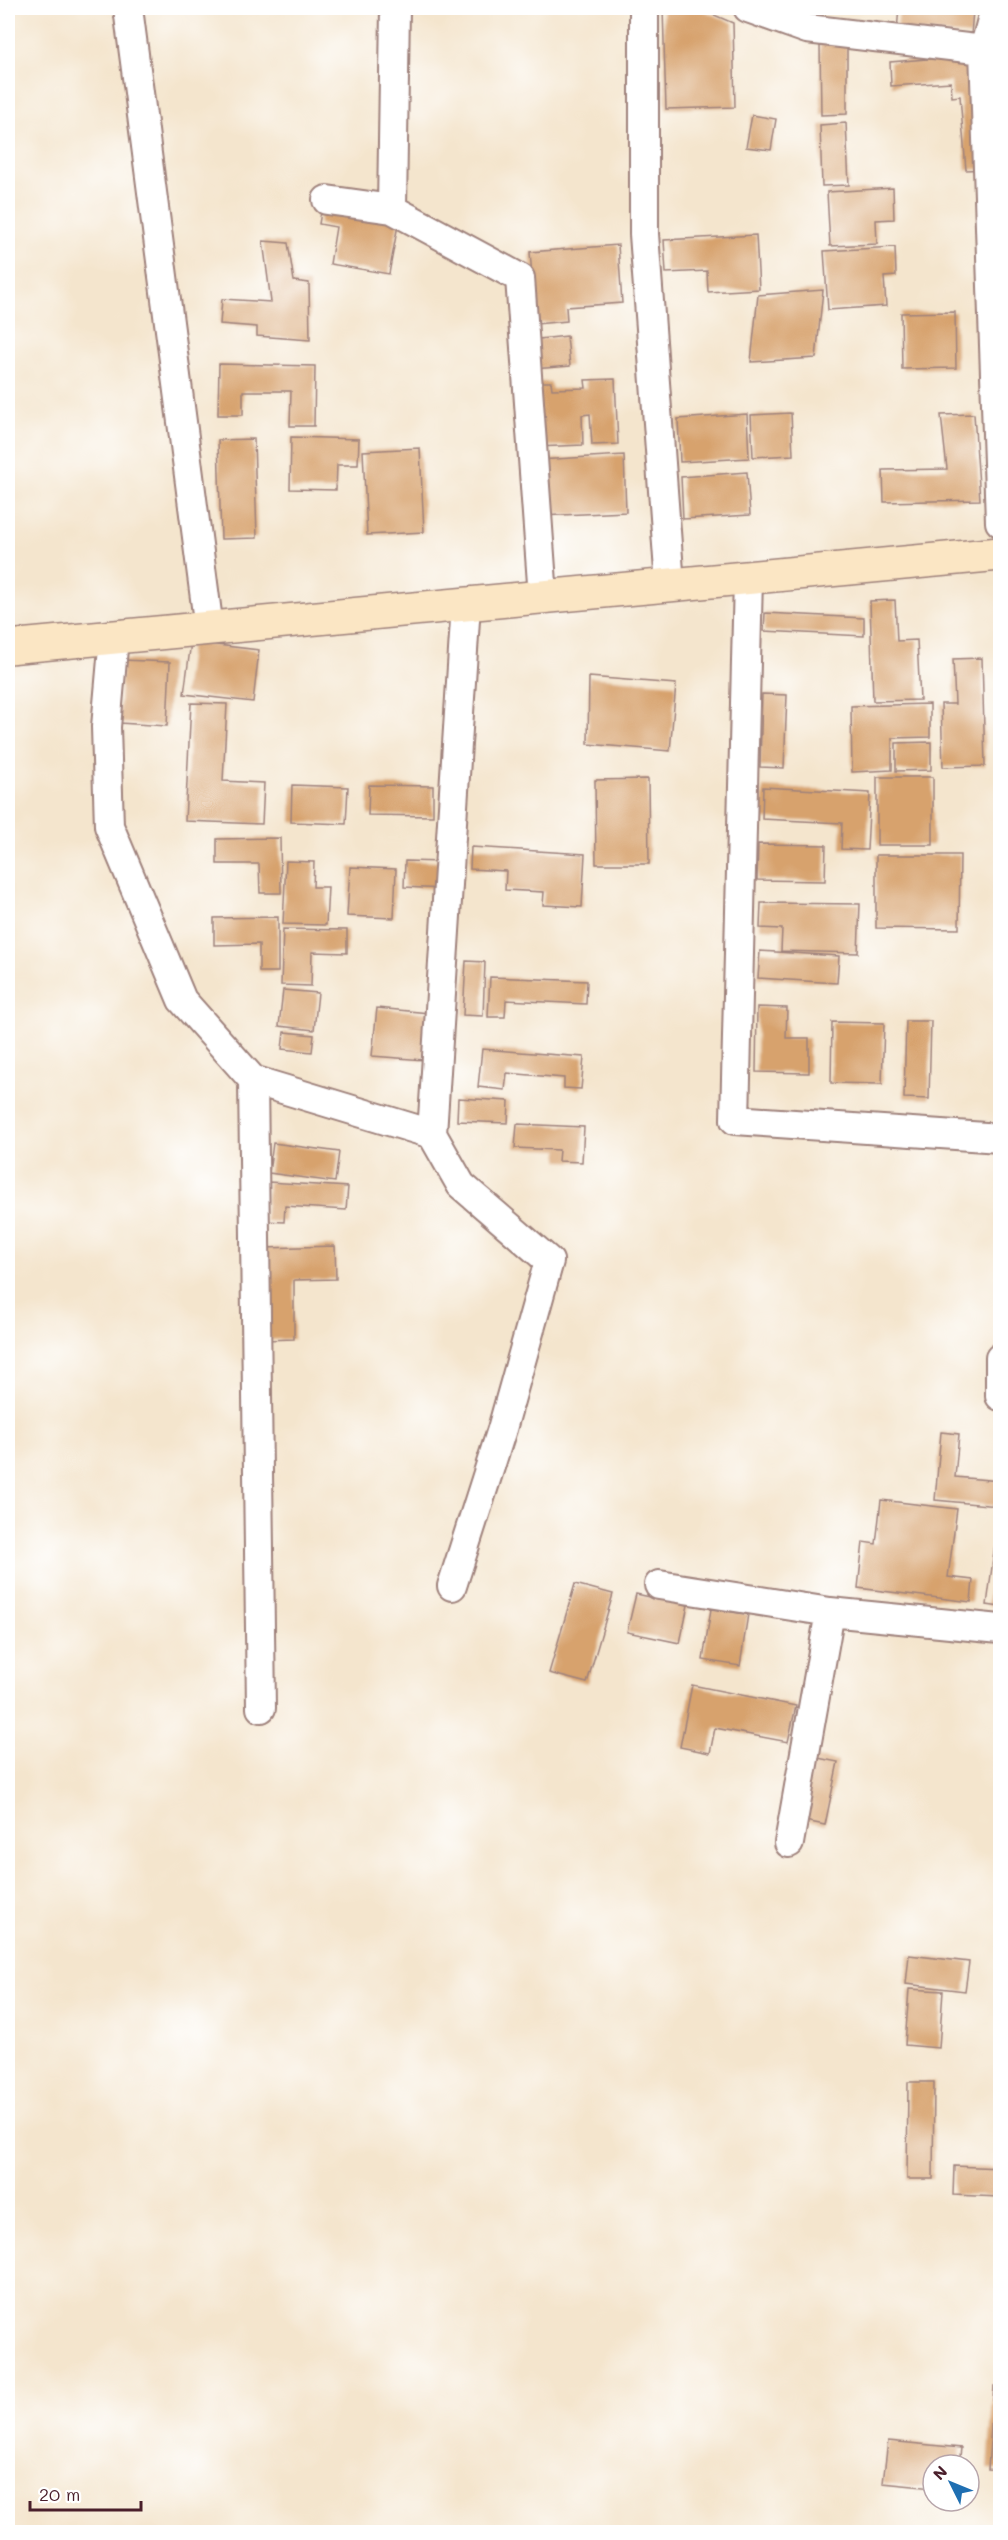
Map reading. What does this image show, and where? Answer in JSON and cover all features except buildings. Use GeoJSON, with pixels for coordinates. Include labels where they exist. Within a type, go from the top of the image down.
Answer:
{"type":"FeatureCollection","features":[{"type":"Feature","properties":{"kind":"street"},"geometry":{"type":"LineString","coordinates":[[128,8],[209,629]]}},
{"type":"Feature","properties":{"kind":"street"},"geometry":{"type":"LineString","coordinates":[[393,209],[394,8]]}},
{"type":"Feature","properties":{"kind":"street"},"geometry":{"type":"LineString","coordinates":[[644,8],[644,234],[670,585]]}},
{"type":"Feature","properties":{"kind":"street"},"geometry":{"type":"LineString","coordinates":[[748,8],[984,50]]}},
{"type":"Feature","properties":{"kind":"street"},"geometry":{"type":"LineString","coordinates":[[994,8],[984,50],[1000,522]]}},
{"type":"Feature","properties":{"kind":"street"},"geometry":{"type":"LineString","coordinates":[[327,200],[393,209],[520,278],[543,597]]}},
{"type":"Feature","properties":{"kind":"street"},"geometry":{"type":"LineString","coordinates":[[8,647],[1000,554]]}},
{"type":"Feature","properties":{"kind":"street"},"geometry":{"type":"LineString","coordinates":[[748,578],[735,1120],[1000,1138]]}},
{"type":"Feature","properties":{"kind":"street"},"geometry":{"type":"LineString","coordinates":[[452,1586],[502,1429],[549,1262],[461,1185],[432,1134],[466,604]]}},
{"type":"Feature","properties":{"kind":"street"},"geometry":{"type":"LineString","coordinates":[[114,638],[106,727],[109,826],[182,1000],[253,1080],[432,1134]]}},
{"type":"Feature","properties":{"kind":"street"},"geometry":{"type":"LineString","coordinates":[[253,1080],[261,1708]]}},
{"type":"Feature","properties":{"kind":"street"},"geometry":{"type":"LineString","coordinates":[[1000,1358],[1000,1396]]}},
{"type":"Feature","properties":{"kind":"street"},"geometry":{"type":"LineString","coordinates":[[659,1585],[830,1612],[1000,1629]]}},
{"type":"Feature","properties":{"kind":"street"},"geometry":{"type":"LineString","coordinates":[[789,1843],[830,1612]]}}]}
